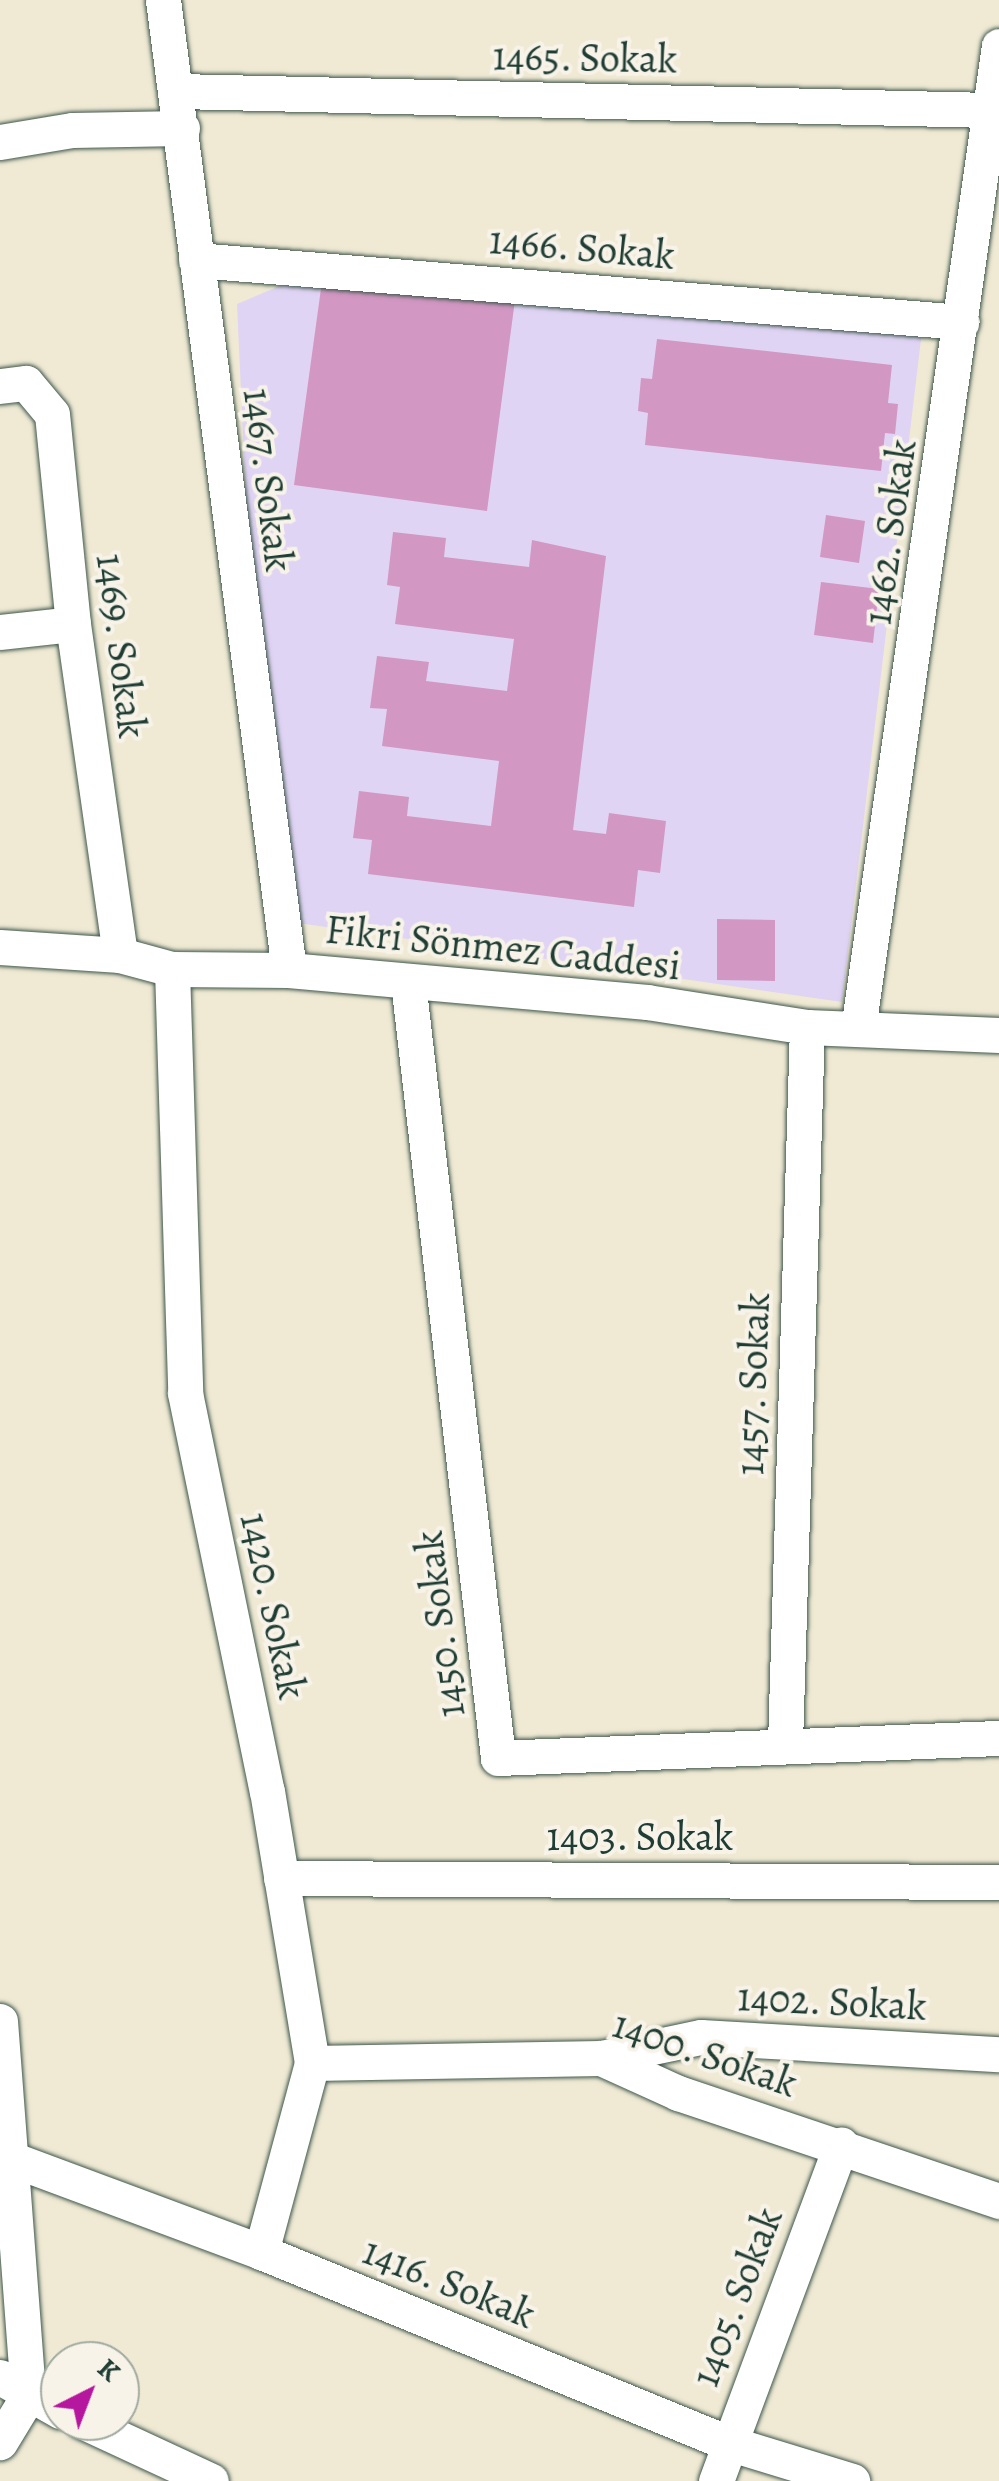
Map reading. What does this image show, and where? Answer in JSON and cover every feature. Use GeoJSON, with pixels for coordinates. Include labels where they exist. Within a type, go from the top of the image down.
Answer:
{"type":"FeatureCollection","features":[{"type":"Feature","properties":{"kind":"street","name":"1467. Sokak"},"geometry":{"type":"LineString","coordinates":[[163,0],[178,91],[196,260],[289,970]]}},
{"type":"Feature","properties":{"kind":"street","name":"1462. Sokak"},"geometry":{"type":"LineString","coordinates":[[858,1029],[962,322],[987,224],[990,110],[999,46]]}},
{"type":"Feature","properties":{"kind":"street","name":"1465. Sokak"},"geometry":{"type":"LineString","coordinates":[[178,91],[990,110]]}},
{"type":"Feature","properties":{"kind":"street"},"geometry":{"type":"LineString","coordinates":[[0,142],[72,130],[182,128]]}},
{"type":"Feature","properties":{"kind":"street","name":"1466. Sokak"},"geometry":{"type":"LineString","coordinates":[[196,260],[962,322]]}},
{"type":"Feature","properties":{"kind":"street","name":"1469. Sokak"},"geometry":{"type":"LineString","coordinates":[[0,386],[26,383],[52,414],[73,624],[120,955]]}},
{"type":"Feature","properties":{"kind":"street"},"geometry":{"type":"LineString","coordinates":[[0,632],[73,624]]}},
{"type":"Feature","properties":{"kind":"street","name":"Fikri Sönmez Caddesi"},"geometry":{"type":"LineString","coordinates":[[0,947],[120,955],[172,968],[289,970],[647,1002],[807,1027],[999,1035]]}},
{"type":"Feature","properties":{"kind":"street","name":"1420. Sokak"},"geometry":{"type":"LineString","coordinates":[[172,968],[186,1392],[281,1878],[312,2063],[261,2252]]}},
{"type":"Feature","properties":{"kind":"street","name":"1450. Sokak"},"geometry":{"type":"LineString","coordinates":[[408,982],[498,1758],[784,1743],[999,1738]]}},
{"type":"Feature","properties":{"kind":"street","name":"1457. Sokak"},"geometry":{"type":"LineString","coordinates":[[784,1743],[807,1027]]}},
{"type":"Feature","properties":{"kind":"street","name":"1403. Sokak"},"geometry":{"type":"LineString","coordinates":[[281,1878],[999,1882]]}},
{"type":"Feature","properties":{"kind":"street"},"geometry":{"type":"LineString","coordinates":[[0,2021],[14,2160],[29,2395],[0,2442]]}},
{"type":"Feature","properties":{"kind":"street","name":"1402. Sokak"},"geometry":{"type":"LineString","coordinates":[[602,2058],[700,2037],[999,2054]]}},
{"type":"Feature","properties":{"kind":"street","name":"1400. Sokak"},"geometry":{"type":"LineString","coordinates":[[312,2063],[602,2058],[678,2093],[841,2144],[999,2201]]}},
{"type":"Feature","properties":{"kind":"street","name":"1405. Sokak"},"geometry":{"type":"LineString","coordinates":[[716,2481],[841,2144]]}},
{"type":"Feature","properties":{"kind":"street","name":"1416. Sokak"},"geometry":{"type":"LineString","coordinates":[[14,2160],[261,2252],[728,2443],[852,2481]]}},
{"type":"Feature","properties":{"kind":"street"},"geometry":{"type":"LineString","coordinates":[[124,2441],[203,2479]]}},
{"type":"Feature","properties":{"kind":"shaded area"},"geometry":{"type":"Polygon","coordinates":[[[315,271],[922,331],[842,1002],[298,923],[246,501],[237,304],[315,271]]]}},
{"type":"Feature","properties":{"kind":"building"},"geometry":{"type":"Polygon","coordinates":[[[323,274],[515,300],[487,511],[294,485],[323,274]]]}},
{"type":"Feature","properties":{"kind":"building"},"geometry":{"type":"Polygon","coordinates":[[[657,339],[892,365],[888,403],[898,404],[895,434],[885,433],[881,471],[645,445],[648,413],[638,411],[641,378],[652,379],[657,339]]]}},
{"type":"Feature","properties":{"kind":"building"},"geometry":{"type":"Polygon","coordinates":[[[826,515],[865,521],[859,563],[820,557],[826,515]]]}},
{"type":"Feature","properties":{"kind":"building"},"geometry":{"type":"Polygon","coordinates":[[[393,532],[446,538],[444,557],[529,567],[532,540],[606,556],[573,830],[606,834],[609,813],[666,821],[660,873],[638,870],[634,907],[368,874],[372,840],[353,838],[359,791],[409,797],[407,816],[491,826],[499,761],[382,746],[387,709],[370,708],[377,656],[429,662],[426,681],[507,691],[514,639],[395,624],[400,587],[387,585],[393,532]]]}},
{"type":"Feature","properties":{"kind":"building"},"geometry":{"type":"Polygon","coordinates":[[[821,582],[879,589],[873,643],[814,635],[821,582]]]}},
{"type":"Feature","properties":{"kind":"building"},"geometry":{"type":"Polygon","coordinates":[[[717,919],[775,920],[775,981],[717,980],[717,919]]]}}]}
